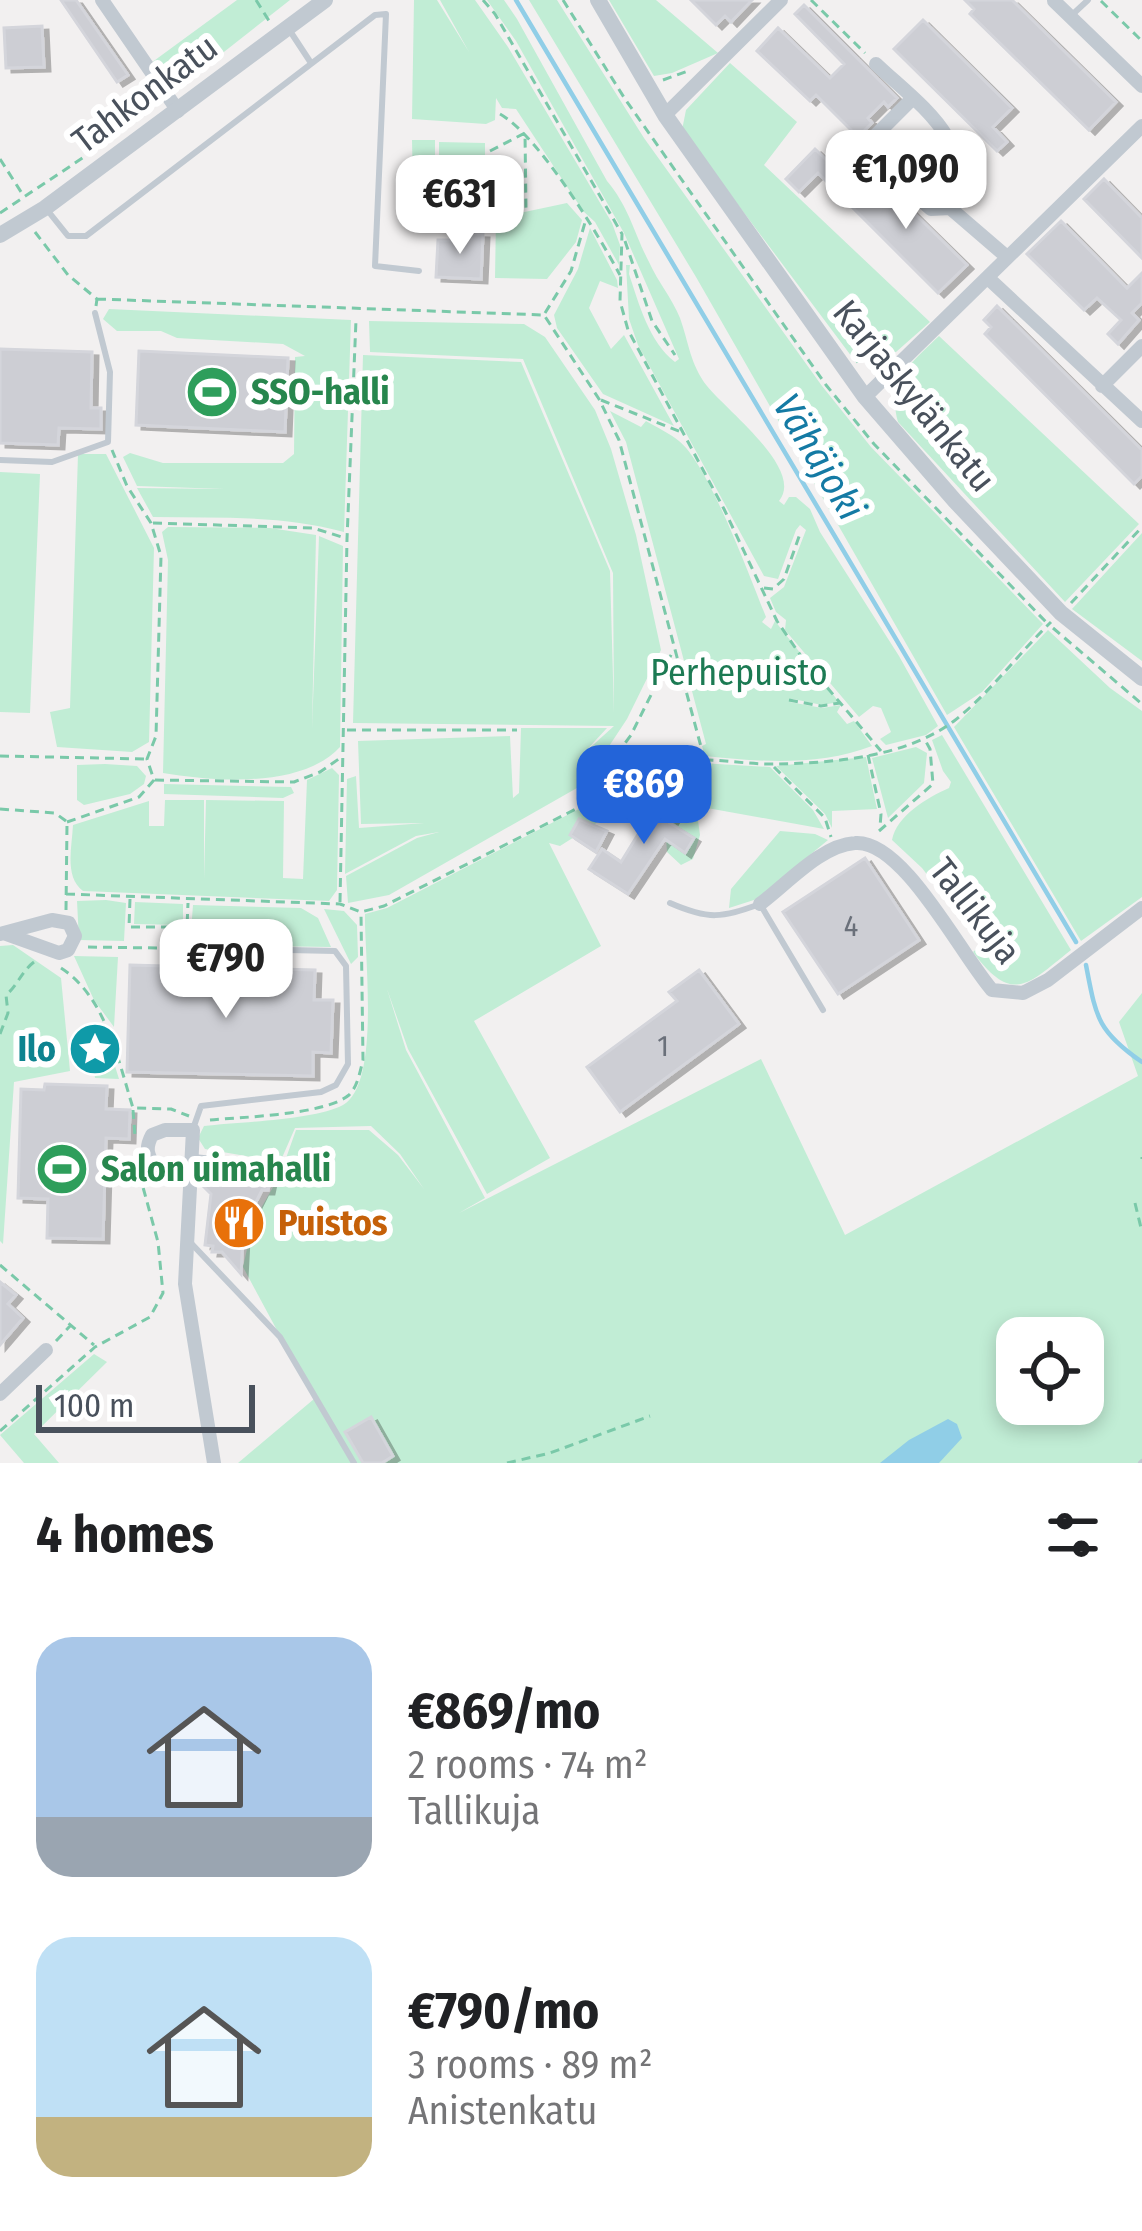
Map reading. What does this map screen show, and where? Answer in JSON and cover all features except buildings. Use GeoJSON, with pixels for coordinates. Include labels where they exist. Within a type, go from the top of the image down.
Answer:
{"type":"FeatureCollection","features":[{"type":"Feature","properties":{"kind":"street"},"geometry":{"type":"LineString","coordinates":[[102,0],[178,111]]}},
{"type":"Feature","properties":{"kind":"street","name":"Tahkonkatu"},"geometry":{"type":"LineString","coordinates":[[0,235],[178,111],[279,26],[325,0]]}},
{"type":"Feature","properties":{"kind":"street","name":"Karjaskylänkatu"},"geometry":{"type":"LineString","coordinates":[[598,0],[665,115],[865,397],[1061,613],[1142,678]]}},
{"type":"Feature","properties":{"kind":"street"},"geometry":{"type":"LineString","coordinates":[[665,115],[781,0]]}},
{"type":"Feature","properties":{"kind":"street"},"geometry":{"type":"LineString","coordinates":[[1054,1],[1142,86]]}},
{"type":"Feature","properties":{"kind":"street"},"geometry":{"type":"LineString","coordinates":[[876,64],[947,132],[958,158],[957,194],[950,208]]}},
{"type":"Feature","properties":{"kind":"street"},"geometry":{"type":"LineString","coordinates":[[912,99],[874,136],[873,158],[931,209],[950,208],[1007,257]]}},
{"type":"Feature","properties":{"kind":"street"},"geometry":{"type":"LineString","coordinates":[[865,397],[1142,126]]}},
{"type":"Feature","properties":{"kind":"street"},"geometry":{"type":"LineString","coordinates":[[988,278],[1142,421]]}},
{"type":"Feature","properties":{"kind":"street"},"geometry":{"type":"LineString","coordinates":[[1102,386],[1142,346]]}},
{"type":"Feature","properties":{"kind":"street","name":"Tallikuja"},"geometry":{"type":"LineString","coordinates":[[835,850],[879,839],[992,990],[1023,993],[1048,980],[1141,912]]}},
{"type":"Feature","properties":{"kind":"street"},"geometry":{"type":"LineString","coordinates":[[760,904],[835,850]]}},
{"type":"Feature","properties":{"kind":"street"},"geometry":{"type":"LineString","coordinates":[[188,1175],[156,1168],[148,1157],[152,1135],[194,1124],[185,1284],[214,1463]]}},
{"type":"Feature","properties":{"kind":"street"},"geometry":{"type":"LineString","coordinates":[[0,1394],[46,1350]]}},
{"type":"Feature","properties":{"kind":"lane"},"geometry":{"type":"LineString","coordinates":[[1071,17],[1088,0]]}},
{"type":"Feature","properties":{"kind":"lane"},"geometry":{"type":"LineString","coordinates":[[38,212],[68,236],[86,236],[375,15],[386,14],[375,266],[419,271]]}},
{"type":"Feature","properties":{"kind":"lane"},"geometry":{"type":"LineString","coordinates":[[279,26],[311,64]]}},
{"type":"Feature","properties":{"kind":"lane"},"geometry":{"type":"LineString","coordinates":[[0,460],[52,462],[109,442],[110,372],[94,313]]}},
{"type":"Feature","properties":{"kind":"lane"},"geometry":{"type":"LineString","coordinates":[[670,903],[702,916],[729,915],[760,904],[823,1010]]}},
{"type":"Feature","properties":{"kind":"lane"},"geometry":{"type":"LineString","coordinates":[[194,1124],[201,1106],[321,1091],[336,1085],[348,1064],[346,966],[335,951],[241,949]]}},
{"type":"Feature","properties":{"kind":"lane"},"geometry":{"type":"LineString","coordinates":[[190,1157],[266,1165],[274,1170]]}},
{"type":"Feature","properties":{"kind":"lane"},"geometry":{"type":"LineString","coordinates":[[187,1239],[280,1337],[354,1463]]}},
{"type":"Feature","properties":{"kind":"path"},"geometry":{"type":"LineString","coordinates":[[256,0],[279,26]]}},
{"type":"Feature","properties":{"kind":"path"},"geometry":{"type":"LineString","coordinates":[[483,0],[622,234],[652,321],[675,355]]}},
{"type":"Feature","properties":{"kind":"path"},"geometry":{"type":"LineString","coordinates":[[811,0],[876,64]]}},
{"type":"Feature","properties":{"kind":"path"},"geometry":{"type":"LineString","coordinates":[[1099,0],[1142,41]]}},
{"type":"Feature","properties":{"kind":"path"},"geometry":{"type":"LineString","coordinates":[[625,99],[646,84],[706,64],[711,69]]}},
{"type":"Feature","properties":{"kind":"path"},"geometry":{"type":"LineString","coordinates":[[500,114],[525,134],[620,275]]}},
{"type":"Feature","properties":{"kind":"path"},"geometry":{"type":"LineString","coordinates":[[490,152],[525,134]]}},
{"type":"Feature","properties":{"kind":"path"},"geometry":{"type":"LineString","coordinates":[[525,134],[526,210]]}},
{"type":"Feature","properties":{"kind":"path"},"geometry":{"type":"LineString","coordinates":[[0,159],[38,212],[36,233],[68,275],[98,299],[544,315]]}},
{"type":"Feature","properties":{"kind":"path"},"geometry":{"type":"LineString","coordinates":[[544,315],[572,271],[586,219]]}},
{"type":"Feature","properties":{"kind":"path"},"geometry":{"type":"LineString","coordinates":[[622,234],[620,301],[628,330],[777,621],[883,752]]}},
{"type":"Feature","properties":{"kind":"path"},"geometry":{"type":"LineString","coordinates":[[94,313],[98,299]]}},
{"type":"Feature","properties":{"kind":"path"},"geometry":{"type":"LineString","coordinates":[[544,315],[599,399],[619,440],[704,758]]}},
{"type":"Feature","properties":{"kind":"path"},"geometry":{"type":"LineString","coordinates":[[340,904],[356,320]]}},
{"type":"Feature","properties":{"kind":"path"},"geometry":{"type":"LineString","coordinates":[[845,371],[863,357],[911,353]]}},
{"type":"Feature","properties":{"kind":"path"},"geometry":{"type":"LineString","coordinates":[[599,399],[682,432]]}},
{"type":"Feature","properties":{"kind":"path"},"geometry":{"type":"LineString","coordinates":[[109,442],[151,523],[161,556],[156,736],[147,758],[154,780]]}},
{"type":"Feature","properties":{"kind":"path"},"geometry":{"type":"LineString","coordinates":[[151,523],[280,525],[347,538]]}},
{"type":"Feature","properties":{"kind":"path"},"geometry":{"type":"LineString","coordinates":[[763,587],[773,589],[784,580],[801,531]]}},
{"type":"Feature","properties":{"kind":"path"},"geometry":{"type":"LineString","coordinates":[[578,806],[632,735],[673,651]]}},
{"type":"Feature","properties":{"kind":"path"},"geometry":{"type":"LineString","coordinates":[[789,700],[821,706],[842,703]]}},
{"type":"Feature","properties":{"kind":"path"},"geometry":{"type":"LineString","coordinates":[[66,894],[340,904],[361,912],[450,874],[665,764],[704,758],[771,764],[868,755],[932,736],[956,719]]}},
{"type":"Feature","properties":{"kind":"path"},"geometry":{"type":"LineString","coordinates":[[345,730],[517,730]]}},
{"type":"Feature","properties":{"kind":"path"},"geometry":{"type":"LineString","coordinates":[[879,839],[933,784],[930,749],[924,738]]}},
{"type":"Feature","properties":{"kind":"path"},"geometry":{"type":"LineString","coordinates":[[868,755],[881,814],[879,839]]}},
{"type":"Feature","properties":{"kind":"path"},"geometry":{"type":"LineString","coordinates":[[0,756],[147,758]]}},
{"type":"Feature","properties":{"kind":"path"},"geometry":{"type":"LineString","coordinates":[[67,822],[139,797],[154,780],[294,782],[344,756]]}},
{"type":"Feature","properties":{"kind":"path"},"geometry":{"type":"LineString","coordinates":[[771,764],[825,818],[835,850]]}},
{"type":"Feature","properties":{"kind":"path"},"geometry":{"type":"LineString","coordinates":[[0,809],[55,813],[67,822]]}},
{"type":"Feature","properties":{"kind":"path"},"geometry":{"type":"LineString","coordinates":[[67,822],[65,908],[72,917]]}},
{"type":"Feature","properties":{"kind":"path"},"geometry":{"type":"LineString","coordinates":[[130,898],[129,927],[187,927]]}},
{"type":"Feature","properties":{"kind":"path"},"geometry":{"type":"LineString","coordinates":[[186,948],[188,901]]}},
{"type":"Feature","properties":{"kind":"path"},"geometry":{"type":"LineString","coordinates":[[133,1108],[171,1108],[194,1124],[321,1107],[349,1095],[363,1060],[361,912]]}},
{"type":"Feature","properties":{"kind":"path"},"geometry":{"type":"LineString","coordinates":[[74,948],[241,949]]}},
{"type":"Feature","properties":{"kind":"path"},"geometry":{"type":"LineString","coordinates":[[0,1034],[8,1013],[6,994],[41,956]]}},
{"type":"Feature","properties":{"kind":"path"},"geometry":{"type":"LineString","coordinates":[[59,967],[77,979],[111,1034],[133,1108],[136,1147]]}},
{"type":"Feature","properties":{"kind":"path"},"geometry":{"type":"LineString","coordinates":[[274,1170],[304,1164]]}},
{"type":"Feature","properties":{"kind":"path"},"geometry":{"type":"LineString","coordinates":[[0,1431],[95,1347],[151,1317],[163,1293],[158,1242],[138,1167]]}},
{"type":"Feature","properties":{"kind":"path"},"geometry":{"type":"LineString","coordinates":[[1135,1203],[1142,1232]]}},
{"type":"Feature","properties":{"kind":"path"},"geometry":{"type":"LineString","coordinates":[[0,1265],[95,1347]]}},
{"type":"Feature","properties":{"kind":"path"},"geometry":{"type":"LineString","coordinates":[[46,1350],[72,1324]]}},
{"type":"Feature","properties":{"kind":"path"},"geometry":{"type":"LineString","coordinates":[[507,1463],[550,1453],[650,1415]]}},
{"type":"Feature","properties":{"kind":"green space"},"geometry":{"type":"Polygon","coordinates":[[[237,0],[290,0],[173,92],[151,63],[237,0]]]}},
{"type":"Feature","properties":{"kind":"green space"},"geometry":{"type":"Polygon","coordinates":[[[414,0],[437,0],[469,52],[440,0],[475,0],[612,223],[620,245],[619,265],[595,222],[516,109],[502,108],[496,98],[495,120],[486,124],[412,119],[414,0]]]}},
{"type":"Feature","properties":{"kind":"green space"},"geometry":{"type":"Polygon","coordinates":[[[487,0],[504,0],[517,19],[621,201],[677,311],[701,378],[773,457],[784,488],[779,501],[784,505],[789,497],[796,497],[810,509],[899,656],[938,726],[926,735],[886,745],[880,739],[891,732],[881,708],[873,706],[859,717],[785,630],[786,620],[770,598],[784,587],[806,530],[800,525],[796,530],[778,579],[764,576],[638,345],[629,319],[626,265],[630,265],[629,274],[652,333],[666,354],[675,362],[679,359],[624,233],[516,41],[487,0]]]}},
{"type":"Feature","properties":{"kind":"green space"},"geometry":{"type":"Polygon","coordinates":[[[529,0],[557,0],[644,138],[822,386],[871,447],[1043,624],[982,692],[947,715],[696,277],[529,0]]]}},
{"type":"Feature","properties":{"kind":"green space"},"geometry":{"type":"Polygon","coordinates":[[[609,0],[656,0],[718,53],[654,76],[609,0]]]}},
{"type":"Feature","properties":{"kind":"green space"},"geometry":{"type":"Polygon","coordinates":[[[730,63],[797,122],[764,165],[930,322],[896,352],[862,354],[855,361],[682,130],[686,110],[730,63]]]}},
{"type":"Feature","properties":{"kind":"green space"},"geometry":{"type":"Polygon","coordinates":[[[412,140],[435,140],[435,187],[413,187],[412,140]]]}},
{"type":"Feature","properties":{"kind":"green space"},"geometry":{"type":"Polygon","coordinates":[[[439,142],[485,143],[485,165],[439,165],[439,142]]]}},
{"type":"Feature","properties":{"kind":"green space"},"geometry":{"type":"Polygon","coordinates":[[[440,174],[486,174],[486,197],[440,197],[440,174]]]}},
{"type":"Feature","properties":{"kind":"green space"},"geometry":{"type":"Polygon","coordinates":[[[567,203],[582,220],[576,242],[547,279],[495,278],[496,218],[567,203]]]}},
{"type":"Feature","properties":{"kind":"green space"},"geometry":{"type":"Polygon","coordinates":[[[590,228],[618,288],[600,281],[589,308],[611,349],[624,335],[674,426],[603,394],[557,328],[554,315],[578,269],[590,228]]]}},
{"type":"Feature","properties":{"kind":"green space"},"geometry":{"type":"Polygon","coordinates":[[[109,309],[351,320],[344,532],[273,520],[153,517],[137,488],[224,489],[137,486],[123,457],[130,453],[163,463],[283,463],[294,454],[295,357],[305,356],[283,344],[117,331],[103,319],[109,309]]]}},
{"type":"Feature","properties":{"kind":"green space"},"geometry":{"type":"Polygon","coordinates":[[[369,321],[524,324],[545,337],[595,410],[611,449],[661,650],[627,719],[584,784],[389,895],[348,903],[346,876],[417,838],[439,832],[416,836],[345,874],[347,779],[356,776],[359,828],[424,823],[361,824],[358,741],[510,736],[513,798],[519,793],[521,728],[607,728],[583,754],[614,726],[353,723],[363,355],[521,362],[610,571],[614,713],[613,573],[523,359],[370,352],[369,321]]]}},
{"type":"Feature","properties":{"kind":"green space"},"geometry":{"type":"Polygon","coordinates":[[[939,336],[1139,524],[1065,602],[898,422],[899,383],[911,363],[939,336]]]}},
{"type":"Feature","properties":{"kind":"green space","name":"Perhepuisto"},"geometry":{"type":"Polygon","coordinates":[[[610,411],[641,427],[646,421],[691,454],[740,551],[766,617],[762,622],[771,629],[775,621],[839,702],[790,702],[822,708],[841,705],[837,712],[847,724],[854,721],[872,746],[811,760],[705,756],[702,746],[706,744],[626,442],[610,411]]]}},
{"type":"Feature","properties":{"kind":"green space"},"geometry":{"type":"Polygon","coordinates":[[[78,454],[106,454],[154,548],[149,742],[132,752],[57,747],[50,712],[70,708],[78,454]]]}},
{"type":"Feature","properties":{"kind":"green space"},"geometry":{"type":"Polygon","coordinates":[[[0,472],[40,474],[30,713],[0,712],[0,472]]]}},
{"type":"Feature","properties":{"kind":"green space"},"geometry":{"type":"Polygon","coordinates":[[[168,527],[270,528],[316,535],[312,729],[319,536],[343,546],[340,747],[324,760],[304,770],[258,779],[163,773],[168,560],[162,532],[168,527]]]}},
{"type":"Feature","properties":{"kind":"green space"},"geometry":{"type":"Polygon","coordinates":[[[1142,533],[1142,661],[1072,609],[1142,533]]]}},
{"type":"Feature","properties":{"kind":"green space"},"geometry":{"type":"Polygon","coordinates":[[[1048,630],[1142,711],[1142,897],[1081,941],[954,727],[1048,630]]]}},
{"type":"Feature","properties":{"kind":"green space"},"geometry":{"type":"Polygon","coordinates":[[[942,735],[1071,950],[1021,984],[1010,984],[987,969],[973,952],[981,945],[922,868],[892,840],[906,815],[949,788],[951,782],[932,740],[942,735]]]}},
{"type":"Feature","properties":{"kind":"green space"},"geometry":{"type":"Polygon","coordinates":[[[916,747],[927,753],[924,783],[888,818],[872,758],[916,747]]]}},
{"type":"Feature","properties":{"kind":"green space"},"geometry":{"type":"Polygon","coordinates":[[[866,757],[877,809],[832,811],[832,828],[825,814],[776,766],[866,757]]]}},
{"type":"Feature","properties":{"kind":"green space"},"geometry":{"type":"Polygon","coordinates":[[[683,762],[770,767],[813,810],[824,829],[696,806],[700,835],[693,859],[681,865],[667,852],[666,838],[684,801],[662,790],[643,821],[628,803],[560,846],[549,843],[601,946],[474,1021],[550,1158],[487,1194],[408,1049],[387,989],[406,1050],[485,1198],[459,1213],[761,1059],[845,1235],[1138,1076],[1119,1022],[1142,993],[1142,1463],[238,1463],[314,1399],[243,1267],[253,1222],[280,1175],[296,1130],[369,1130],[398,1155],[424,1189],[400,1154],[371,1126],[295,1128],[278,1167],[274,1161],[205,1149],[198,1138],[204,1126],[331,1110],[355,1092],[366,1046],[365,914],[387,908],[645,775],[683,762]]]}},
{"type":"Feature","properties":{"kind":"green space"},"geometry":{"type":"Polygon","coordinates":[[[77,765],[137,766],[146,776],[144,784],[130,794],[84,805],[77,800],[77,765]]]}},
{"type":"Feature","properties":{"kind":"green space"},"geometry":{"type":"Polygon","coordinates":[[[332,768],[339,775],[337,890],[329,901],[83,891],[73,878],[73,825],[149,801],[149,826],[164,826],[165,800],[204,800],[204,879],[206,800],[284,801],[283,878],[303,879],[307,780],[332,768]]]}},
{"type":"Feature","properties":{"kind":"green space"},"geometry":{"type":"Polygon","coordinates":[[[164,784],[291,787],[294,793],[283,798],[164,794],[164,784]]]}},
{"type":"Feature","properties":{"kind":"green space"},"geometry":{"type":"Polygon","coordinates":[[[780,831],[828,840],[757,899],[729,908],[731,889],[780,831]]]}},
{"type":"Feature","properties":{"kind":"green space"},"geometry":{"type":"Polygon","coordinates":[[[77,901],[126,903],[124,941],[79,940],[77,901]]]}},
{"type":"Feature","properties":{"kind":"green space"},"geometry":{"type":"Polygon","coordinates":[[[135,902],[183,904],[183,925],[134,924],[135,902]]]}},
{"type":"Feature","properties":{"kind":"green space"},"geometry":{"type":"Polygon","coordinates":[[[193,905],[301,908],[318,918],[331,947],[265,946],[261,933],[236,934],[235,945],[190,945],[193,905]]]}},
{"type":"Feature","properties":{"kind":"green space"},"geometry":{"type":"Polygon","coordinates":[[[324,909],[344,911],[357,925],[358,957],[351,964],[324,909]]]}},
{"type":"Feature","properties":{"kind":"green space"},"geometry":{"type":"Polygon","coordinates":[[[13,945],[61,978],[70,1071],[14,1082],[3,1244],[0,946],[13,945]]]}},
{"type":"Feature","properties":{"kind":"green space"},"geometry":{"type":"Polygon","coordinates":[[[74,956],[118,957],[114,1027],[94,1000],[74,956]]]}},
{"type":"Feature","properties":{"kind":"green space"},"geometry":{"type":"Polygon","coordinates":[[[98,1028],[105,1034],[119,1079],[95,1078],[90,1039],[98,1028]]]}},
{"type":"Feature","properties":{"kind":"green space"},"geometry":{"type":"Polygon","coordinates":[[[94,1354],[107,1362],[34,1434],[59,1463],[24,1463],[0,1435],[94,1354]]]}},
{"type":"Feature","properties":{"kind":"water"},"geometry":{"type":"Polygon","coordinates":[[[948,1419],[957,1424],[962,1438],[939,1463],[880,1463],[909,1440],[948,1419]]]}},
{"type":"Feature","properties":{"kind":"waterway","name":"Vähäjoki"},"geometry":{"type":"LineString","coordinates":[[516,0],[1076,942]]}},
{"type":"Feature","properties":{"kind":"waterway","name":"Vähäjoki"},"geometry":{"type":"LineString","coordinates":[[1086,965],[1101,1021],[1142,1062]]}},
{"type":"Feature","properties":{"kind":"place","name":"SSO-halli"},"geometry":{"type":"Point","coordinates":[212,392]}},
{"type":"Feature","properties":{"kind":"place","name":"Ilo"},"geometry":{"type":"Point","coordinates":[95,1049]}},
{"type":"Feature","properties":{"kind":"place","name":"Salon uimahalli"},"geometry":{"type":"Point","coordinates":[62,1169]}},
{"type":"Feature","properties":{"kind":"place","name":"Puistos"},"geometry":{"type":"Point","coordinates":[239,1223]}}]}
